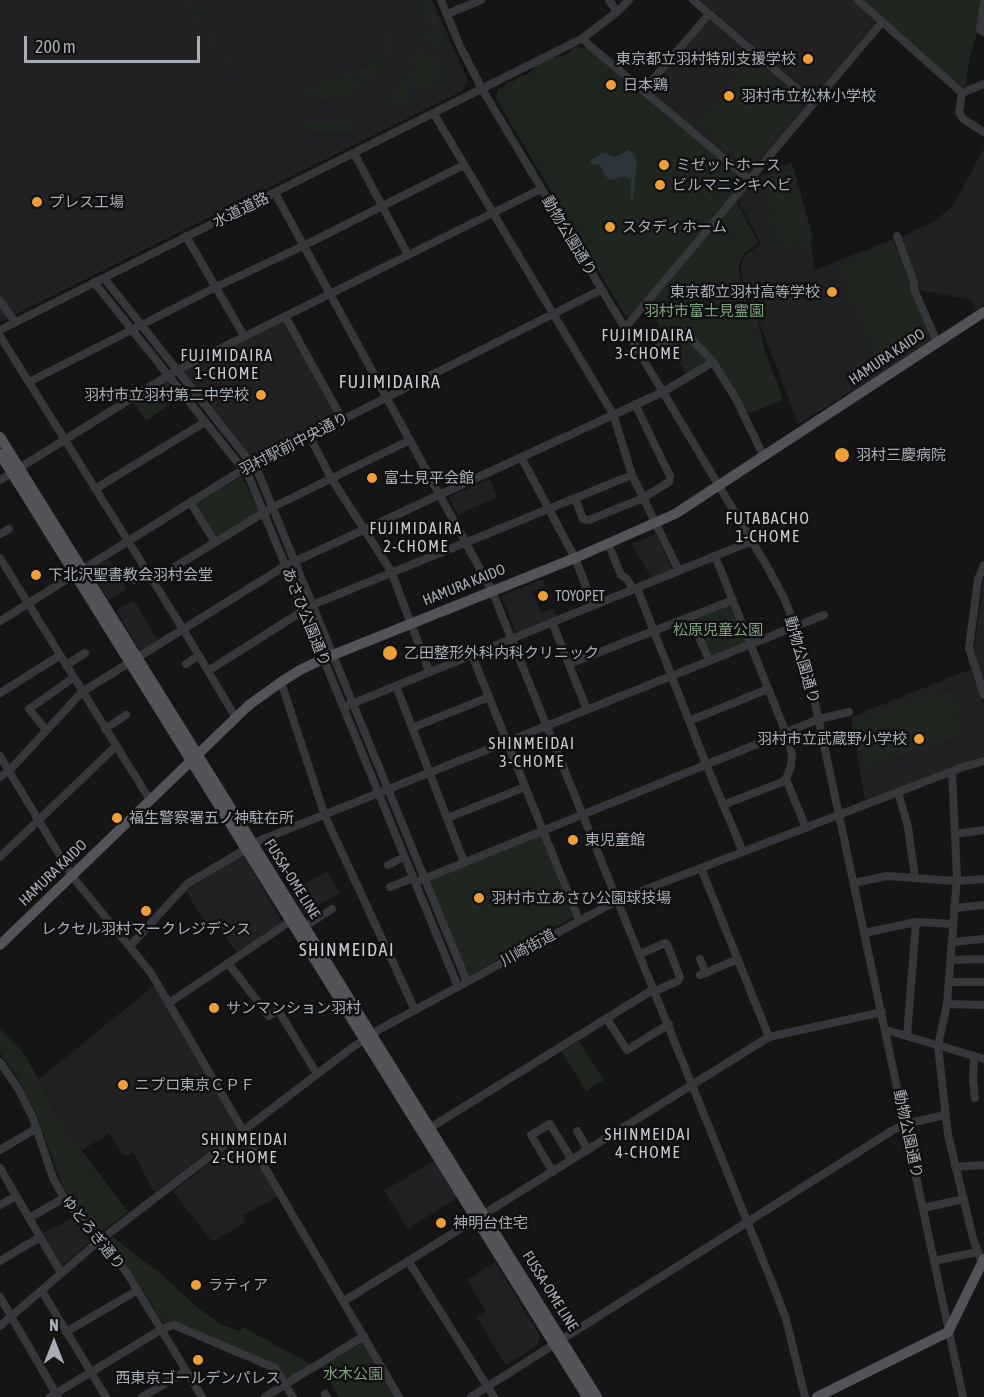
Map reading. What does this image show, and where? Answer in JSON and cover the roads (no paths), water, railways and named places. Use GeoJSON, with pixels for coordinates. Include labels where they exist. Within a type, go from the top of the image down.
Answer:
{"type":"FeatureCollection","features":[{"type":"Feature","properties":{"kind":"main road","name":"HAMURA KAIDO"},"geometry":{"type":"LineString","coordinates":[[0,945],[249,705],[281,682],[328,657],[656,524],[719,487],[984,312]]}},
{"type":"Feature","properties":{"kind":"main road","name":"FUSSA-OME LINE"},"geometry":{"type":"LineString","coordinates":[[0,437],[15,470],[194,758],[559,1342],[597,1397]]}},
{"type":"Feature","properties":{"kind":"main road","name":"FUSSA-OME LINE"},"geometry":{"type":"LineString","coordinates":[[0,454],[15,470]]}},
{"type":"Feature","properties":{"kind":"main road","name":"FUSSA-OME LINE"},"geometry":{"type":"LineString","coordinates":[[294,918],[304,927],[368,1037]]}},
{"type":"Feature","properties":{"kind":"main road"},"geometry":{"type":"LineString","coordinates":[[817,1397],[948,1332],[980,1254]]}},
{"type":"Feature","properties":{"kind":"main road","name":"FUSSA-OME LINE"},"geometry":{"type":"LineString","coordinates":[[559,1342],[587,1397]]}},
{"type":"Feature","properties":{"kind":"street","name":"動物公園通り"},"geometry":{"type":"LineString","coordinates":[[441,0],[459,44],[482,89],[752,541],[784,598],[795,626],[807,665],[819,719],[963,1397]]}},
{"type":"Feature","properties":{"kind":"street"},"geometry":{"type":"LineString","coordinates":[[447,14],[482,0]]}},
{"type":"Feature","properties":{"kind":"street"},"geometry":{"type":"LineString","coordinates":[[609,0],[617,12]]}},
{"type":"Feature","properties":{"kind":"street","name":"水道道路"},"geometry":{"type":"LineString","coordinates":[[0,331],[584,38],[629,0]]}},
{"type":"Feature","properties":{"kind":"street"},"geometry":{"type":"LineString","coordinates":[[693,0],[814,103]]}},
{"type":"Feature","properties":{"kind":"street"},"geometry":{"type":"LineString","coordinates":[[858,0],[962,93]]}},
{"type":"Feature","properties":{"kind":"street"},"geometry":{"type":"LineString","coordinates":[[984,2],[980,30],[984,32]]}},
{"type":"Feature","properties":{"kind":"street"},"geometry":{"type":"LineString","coordinates":[[643,91],[708,14]]}},
{"type":"Feature","properties":{"kind":"street"},"geometry":{"type":"LineString","coordinates":[[624,328],[882,22]]}},
{"type":"Feature","properties":{"kind":"street"},"geometry":{"type":"LineString","coordinates":[[584,38],[589,45],[750,180]]}},
{"type":"Feature","properties":{"kind":"street"},"geometry":{"type":"LineString","coordinates":[[962,93],[984,84]]}},
{"type":"Feature","properties":{"kind":"street"},"geometry":{"type":"LineString","coordinates":[[962,93],[958,112],[963,119],[984,132]]}},
{"type":"Feature","properties":{"kind":"street"},"geometry":{"type":"LineString","coordinates":[[434,114],[613,414],[632,475],[679,571]]}},
{"type":"Feature","properties":{"kind":"street"},"geometry":{"type":"LineString","coordinates":[[354,153],[408,255]]}},
{"type":"Feature","properties":{"kind":"street"},"geometry":{"type":"LineString","coordinates":[[29,382],[464,165]]}},
{"type":"Feature","properties":{"kind":"street"},"geometry":{"type":"LineString","coordinates":[[0,480],[177,370],[542,189]]}},
{"type":"Feature","properties":{"kind":"street"},"geometry":{"type":"LineString","coordinates":[[275,193],[492,591],[669,1024],[786,1319],[805,1397]]}},
{"type":"Feature","properties":{"kind":"street"},"geometry":{"type":"LineString","coordinates":[[186,236],[244,336]]}},
{"type":"Feature","properties":{"kind":"street"},"geometry":{"type":"LineString","coordinates":[[897,236],[914,283],[914,289],[937,342]]}},
{"type":"Feature","properties":{"kind":"street","name":"あさひ公園通り"},"geometry":{"type":"LineString","coordinates":[[104,278],[258,472],[312,605],[344,708],[458,987]]}},
{"type":"Feature","properties":{"kind":"street","name":"あさひ公園通り"},"geometry":{"type":"LineString","coordinates":[[94,282],[244,469],[303,610],[353,704],[467,982]]}},
{"type":"Feature","properties":{"kind":"street","name":"羽村駅前中央通り"},"geometry":{"type":"LineString","coordinates":[[0,621],[244,469],[601,290]]}},
{"type":"Feature","properties":{"kind":"street"},"geometry":{"type":"LineString","coordinates":[[0,301],[15,322]]}},
{"type":"Feature","properties":{"kind":"street"},"geometry":{"type":"LineString","coordinates":[[285,316],[342,419]]}},
{"type":"Feature","properties":{"kind":"street"},"geometry":{"type":"LineString","coordinates":[[0,331],[64,440],[236,718]]}},
{"type":"Feature","properties":{"kind":"street"},"geometry":{"type":"LineString","coordinates":[[642,357],[685,332],[713,362],[736,399],[764,457]]}},
{"type":"Feature","properties":{"kind":"street"},"geometry":{"type":"LineString","coordinates":[[0,777],[9,771],[82,692],[285,566],[363,528],[663,392],[713,362]]}},
{"type":"Feature","properties":{"kind":"street"},"geometry":{"type":"LineString","coordinates":[[575,498],[583,519],[589,520],[643,498],[669,482],[670,476],[635,404]]}},
{"type":"Feature","properties":{"kind":"street"},"geometry":{"type":"LineString","coordinates":[[95,489],[205,422]]}},
{"type":"Feature","properties":{"kind":"street"},"geometry":{"type":"LineString","coordinates":[[309,435],[331,478],[391,571],[429,671]]}},
{"type":"Feature","properties":{"kind":"street"},"geometry":{"type":"LineString","coordinates":[[152,581],[273,507],[410,440]]}},
{"type":"Feature","properties":{"kind":"street"},"geometry":{"type":"LineString","coordinates":[[521,457],[575,558],[593,605]]}},
{"type":"Feature","properties":{"kind":"street"},"geometry":{"type":"LineString","coordinates":[[208,671],[312,605],[632,475]]}},
{"type":"Feature","properties":{"kind":"street"},"geometry":{"type":"LineString","coordinates":[[190,502],[215,542]]}},
{"type":"Feature","properties":{"kind":"street"},"geometry":{"type":"LineString","coordinates":[[0,534],[9,529]]}},
{"type":"Feature","properties":{"kind":"street"},"geometry":{"type":"LineString","coordinates":[[344,708],[429,671],[752,541]]}},
{"type":"Feature","properties":{"kind":"street"},"geometry":{"type":"LineString","coordinates":[[608,543],[621,575],[635,589],[654,631],[743,852]]}},
{"type":"Feature","properties":{"kind":"street"},"geometry":{"type":"LineString","coordinates":[[715,556],[786,733],[792,755],[791,766],[786,778],[723,805]]}},
{"type":"Feature","properties":{"kind":"street"},"geometry":{"type":"LineString","coordinates":[[0,558],[150,800]]}},
{"type":"Feature","properties":{"kind":"street"},"geometry":{"type":"LineString","coordinates":[[984,565],[978,579],[969,648],[984,695]]}},
{"type":"Feature","properties":{"kind":"street"},"geometry":{"type":"LineString","coordinates":[[134,579],[146,571]]}},
{"type":"Feature","properties":{"kind":"street"},"geometry":{"type":"LineString","coordinates":[[569,664],[733,600]]}},
{"type":"Feature","properties":{"kind":"street"},"geometry":{"type":"LineString","coordinates":[[130,946],[183,887],[250,846],[824,615]]}},
{"type":"Feature","properties":{"kind":"street"},"geometry":{"type":"LineString","coordinates":[[690,617],[709,660]]}},
{"type":"Feature","properties":{"kind":"street"},"geometry":{"type":"LineString","coordinates":[[552,622],[587,710]]}},
{"type":"Feature","properties":{"kind":"street"},"geometry":{"type":"LineString","coordinates":[[66,665],[85,653]]}},
{"type":"Feature","properties":{"kind":"street"},"geometry":{"type":"LineString","coordinates":[[472,654],[579,920]]}},
{"type":"Feature","properties":{"kind":"street"},"geometry":{"type":"LineString","coordinates":[[0,693],[59,656]]}},
{"type":"Feature","properties":{"kind":"street"},"geometry":{"type":"LineString","coordinates":[[186,664],[198,656]]}},
{"type":"Feature","properties":{"kind":"street"},"geometry":{"type":"LineString","coordinates":[[46,730],[29,709],[73,678]]}},
{"type":"Feature","properties":{"kind":"street"},"geometry":{"type":"LineString","coordinates":[[281,682],[325,816],[416,1010]]}},
{"type":"Feature","properties":{"kind":"street"},"geometry":{"type":"LineString","coordinates":[[396,686],[464,862]]}},
{"type":"Feature","properties":{"kind":"street"},"geometry":{"type":"LineString","coordinates":[[689,720],[768,689]]}},
{"type":"Feature","properties":{"kind":"street"},"geometry":{"type":"LineString","coordinates":[[412,728],[489,697]]}},
{"type":"Feature","properties":{"kind":"street"},"geometry":{"type":"LineString","coordinates":[[390,887],[424,878],[819,719],[849,712]]}},
{"type":"Feature","properties":{"kind":"street"},"geometry":{"type":"LineString","coordinates":[[105,729],[126,715]]}},
{"type":"Feature","properties":{"kind":"street"},"geometry":{"type":"LineString","coordinates":[[0,857],[116,746]]}},
{"type":"Feature","properties":{"kind":"street"},"geometry":{"type":"LineString","coordinates":[[0,756],[72,876],[149,969],[399,1397]]}},
{"type":"Feature","properties":{"kind":"street","name":"川崎街道"},"geometry":{"type":"LineString","coordinates":[[99,1241],[368,1037],[579,920],[618,900],[984,761]]}},
{"type":"Feature","properties":{"kind":"street"},"geometry":{"type":"LineString","coordinates":[[934,1261],[980,1254],[955,1167],[945,1115],[938,1046],[947,1004],[956,881],[952,772]]}},
{"type":"Feature","properties":{"kind":"street"},"geometry":{"type":"LineString","coordinates":[[786,778],[806,828]]}},
{"type":"Feature","properties":{"kind":"street"},"geometry":{"type":"LineString","coordinates":[[447,818],[525,787]]}},
{"type":"Feature","properties":{"kind":"street"},"geometry":{"type":"LineString","coordinates":[[898,792],[908,827],[915,878]]}},
{"type":"Feature","properties":{"kind":"street"},"geometry":{"type":"LineString","coordinates":[[954,834],[984,830]]}},
{"type":"Feature","properties":{"kind":"street"},"geometry":{"type":"LineString","coordinates":[[388,865],[404,857]]}},
{"type":"Feature","properties":{"kind":"street"},"geometry":{"type":"LineString","coordinates":[[702,868],[769,1037]]}},
{"type":"Feature","properties":{"kind":"street"},"geometry":{"type":"LineString","coordinates":[[854,883],[887,876],[956,881],[984,879]]}},
{"type":"Feature","properties":{"kind":"street"},"geometry":{"type":"LineString","coordinates":[[954,908],[984,905]]}},
{"type":"Feature","properties":{"kind":"street"},"geometry":{"type":"LineString","coordinates":[[304,927],[332,909]]}},
{"type":"Feature","properties":{"kind":"street"},"geometry":{"type":"LineString","coordinates":[[169,1003],[294,918]]}},
{"type":"Feature","properties":{"kind":"street"},"geometry":{"type":"LineString","coordinates":[[864,933],[916,922],[953,924]]}},
{"type":"Feature","properties":{"kind":"street"},"geometry":{"type":"LineString","coordinates":[[907,1036],[916,922]]}},
{"type":"Feature","properties":{"kind":"street"},"geometry":{"type":"LineString","coordinates":[[952,942],[984,939]]}},
{"type":"Feature","properties":{"kind":"street"},"geometry":{"type":"LineString","coordinates":[[427,1130],[655,990],[678,981],[680,977],[667,944],[640,954]]}},
{"type":"Feature","properties":{"kind":"street"},"geometry":{"type":"LineString","coordinates":[[700,959],[703,974],[738,959]]}},
{"type":"Feature","properties":{"kind":"street"},"geometry":{"type":"LineString","coordinates":[[951,960],[984,959]]}},
{"type":"Feature","properties":{"kind":"street"},"geometry":{"type":"LineString","coordinates":[[228,963],[269,1016],[278,1010],[317,1074]]}},
{"type":"Feature","properties":{"kind":"street"},"geometry":{"type":"LineString","coordinates":[[949,982],[984,982]]}},
{"type":"Feature","properties":{"kind":"street"},"geometry":{"type":"LineString","coordinates":[[947,1004],[984,1005]]}},
{"type":"Feature","properties":{"kind":"street"},"geometry":{"type":"LineString","coordinates":[[344,1301],[769,1037],[882,1012]]}},
{"type":"Feature","properties":{"kind":"street"},"geometry":{"type":"LineString","coordinates":[[607,1019],[627,1050],[669,1024]]}},
{"type":"Feature","properties":{"kind":"street"},"geometry":{"type":"LineString","coordinates":[[886,1030],[984,1059]]}},
{"type":"Feature","properties":{"kind":"street"},"geometry":{"type":"LineString","coordinates":[[974,1056],[975,1098]]}},
{"type":"Feature","properties":{"kind":"street","name":"ゆとろぎ通り"},"geometry":{"type":"LineString","coordinates":[[0,1062],[19,1090],[37,1128],[53,1178],[64,1198],[127,1273],[202,1397]]}},
{"type":"Feature","properties":{"kind":"street"},"geometry":{"type":"LineString","coordinates":[[471,1397],[906,1124],[945,1115]]}},
{"type":"Feature","properties":{"kind":"street"},"geometry":{"type":"LineString","coordinates":[[553,1172],[531,1135],[550,1124],[572,1160]]}},
{"type":"Feature","properties":{"kind":"street"},"geometry":{"type":"LineString","coordinates":[[0,1150],[37,1128]]}},
{"type":"Feature","properties":{"kind":"street"},"geometry":{"type":"LineString","coordinates":[[577,1131],[588,1150]]}},
{"type":"Feature","properties":{"kind":"street"},"geometry":{"type":"LineString","coordinates":[[955,1167],[984,1165]]}},
{"type":"Feature","properties":{"kind":"street"},"geometry":{"type":"LineString","coordinates":[[0,1168],[61,1273]]}},
{"type":"Feature","properties":{"kind":"street"},"geometry":{"type":"LineString","coordinates":[[0,1205],[16,1196]]}},
{"type":"Feature","properties":{"kind":"street"},"geometry":{"type":"LineString","coordinates":[[29,1218],[64,1198]]}},
{"type":"Feature","properties":{"kind":"street"},"geometry":{"type":"LineString","coordinates":[[923,1208],[964,1200]]}},
{"type":"Feature","properties":{"kind":"street"},"geometry":{"type":"LineString","coordinates":[[0,1262],[40,1237]]}},
{"type":"Feature","properties":{"kind":"street"},"geometry":{"type":"LineString","coordinates":[[0,1326],[99,1241]]}},
{"type":"Feature","properties":{"kind":"street"},"geometry":{"type":"LineString","coordinates":[[410,1262],[494,1397]]}},
{"type":"Feature","properties":{"kind":"street"},"geometry":{"type":"LineString","coordinates":[[66,1332],[138,1290]]}},
{"type":"Feature","properties":{"kind":"street"},"geometry":{"type":"LineString","coordinates":[[42,1291],[106,1397]]}},
{"type":"Feature","properties":{"kind":"street"},"geometry":{"type":"LineString","coordinates":[[0,1297],[55,1396],[162,1329],[174,1325],[274,1368],[293,1397]]}},
{"type":"Feature","properties":{"kind":"street"},"geometry":{"type":"LineString","coordinates":[[265,1397],[364,1336]]}},
{"type":"Feature","properties":{"kind":"street"},"geometry":{"type":"LineString","coordinates":[[142,1397],[186,1371]]}},
{"type":"Feature","properties":{"kind":"place","name":"東京都立羽村特別支援学校"},"geometry":{"type":"Point","coordinates":[808,59]}},
{"type":"Feature","properties":{"kind":"place","name":"日本鶏"},"geometry":{"type":"Point","coordinates":[611,85]}},
{"type":"Feature","properties":{"kind":"place","name":"羽村市立松林小学校"},"geometry":{"type":"Point","coordinates":[729,96]}},
{"type":"Feature","properties":{"kind":"place","name":"ミゼットホース"},"geometry":{"type":"Point","coordinates":[664,165]}},
{"type":"Feature","properties":{"kind":"place","name":"ビルマニシキヘビ"},"geometry":{"type":"Point","coordinates":[660,185]}},
{"type":"Feature","properties":{"kind":"place","name":"プレス工場"},"geometry":{"type":"Point","coordinates":[37,202]}},
{"type":"Feature","properties":{"kind":"place","name":"スタディホーム"},"geometry":{"type":"Point","coordinates":[610,227]}},
{"type":"Feature","properties":{"kind":"place","name":"東京都立羽村高等学校"},"geometry":{"type":"Point","coordinates":[832,292]}},
{"type":"Feature","properties":{"kind":"place","name":"羽村市立羽村第二中学校"},"geometry":{"type":"Point","coordinates":[261,395]}},
{"type":"Feature","properties":{"kind":"place","name":"羽村三慶病院"},"geometry":{"type":"Point","coordinates":[842,455]}},
{"type":"Feature","properties":{"kind":"place","name":"富士見平会館"},"geometry":{"type":"Point","coordinates":[372,478]}},
{"type":"Feature","properties":{"kind":"place","name":"下北沢聖書教会羽村会堂"},"geometry":{"type":"Point","coordinates":[36,575]}},
{"type":"Feature","properties":{"kind":"place","name":"TOYOPET"},"geometry":{"type":"Point","coordinates":[543,596]}},
{"type":"Feature","properties":{"kind":"place","name":"乙田整形外科内科クリニック"},"geometry":{"type":"Point","coordinates":[390,653]}},
{"type":"Feature","properties":{"kind":"place","name":"羽村市立武蔵野小学校"},"geometry":{"type":"Point","coordinates":[919,739]}},
{"type":"Feature","properties":{"kind":"place","name":"福生警察署五ノ神駐在所"},"geometry":{"type":"Point","coordinates":[117,818]}},
{"type":"Feature","properties":{"kind":"place","name":"東児童館"},"geometry":{"type":"Point","coordinates":[573,840]}},
{"type":"Feature","properties":{"kind":"place","name":"羽村市立あさひ公園球技場"},"geometry":{"type":"Point","coordinates":[479,898]}},
{"type":"Feature","properties":{"kind":"place","name":"レクセル羽村マークレジデンス"},"geometry":{"type":"Point","coordinates":[146,911]}},
{"type":"Feature","properties":{"kind":"place","name":"サンマンション羽村"},"geometry":{"type":"Point","coordinates":[214,1008]}},
{"type":"Feature","properties":{"kind":"place","name":"ニプロ東京ＣＰＦ"},"geometry":{"type":"Point","coordinates":[123,1085]}},
{"type":"Feature","properties":{"kind":"place","name":"神明台住宅"},"geometry":{"type":"Point","coordinates":[441,1223]}},
{"type":"Feature","properties":{"kind":"place","name":"ラティア"},"geometry":{"type":"Point","coordinates":[196,1285]}},
{"type":"Feature","properties":{"kind":"place","name":"西東京ゴールデンパレス"},"geometry":{"type":"Point","coordinates":[198,1360]}},
{"type":"Feature","properties":{"kind":"district","name":"FUJIMIDAIRA 3-CHOME"},"geometry":{"type":"Point","coordinates":[648,345]}},
{"type":"Feature","properties":{"kind":"district","name":"FUJIMIDAIRA 1-CHOME"},"geometry":{"type":"Point","coordinates":[227,365]}},
{"type":"Feature","properties":{"kind":"district","name":"FUJIMIDAIRA"},"geometry":{"type":"Point","coordinates":[390,382]}},
{"type":"Feature","properties":{"kind":"district","name":"FUTABACHO 1-CHOME"},"geometry":{"type":"Point","coordinates":[768,528]}},
{"type":"Feature","properties":{"kind":"district","name":"FUJIMIDAIRA 2-CHOME"},"geometry":{"type":"Point","coordinates":[416,538]}},
{"type":"Feature","properties":{"kind":"district","name":"SHINMEIDAI 3-CHOME"},"geometry":{"type":"Point","coordinates":[532,753]}},
{"type":"Feature","properties":{"kind":"district","name":"SHINMEIDAI"},"geometry":{"type":"Point","coordinates":[347,950]}},
{"type":"Feature","properties":{"kind":"district","name":"SHINMEIDAI 4-CHOME"},"geometry":{"type":"Point","coordinates":[648,1144]}},
{"type":"Feature","properties":{"kind":"district","name":"SHINMEIDAI 2-CHOME"},"geometry":{"type":"Point","coordinates":[245,1149]}},
{"type":"Feature","properties":{"kind":"park label","name":"羽村市富士見霊園"},"geometry":{"type":"Point","coordinates":[704,311]}},
{"type":"Feature","properties":{"kind":"park label","name":"松原児童公園"},"geometry":{"type":"Point","coordinates":[718,630]}},
{"type":"Feature","properties":{"kind":"park label","name":"水木公園"},"geometry":{"type":"Point","coordinates":[353,1374]}}]}
